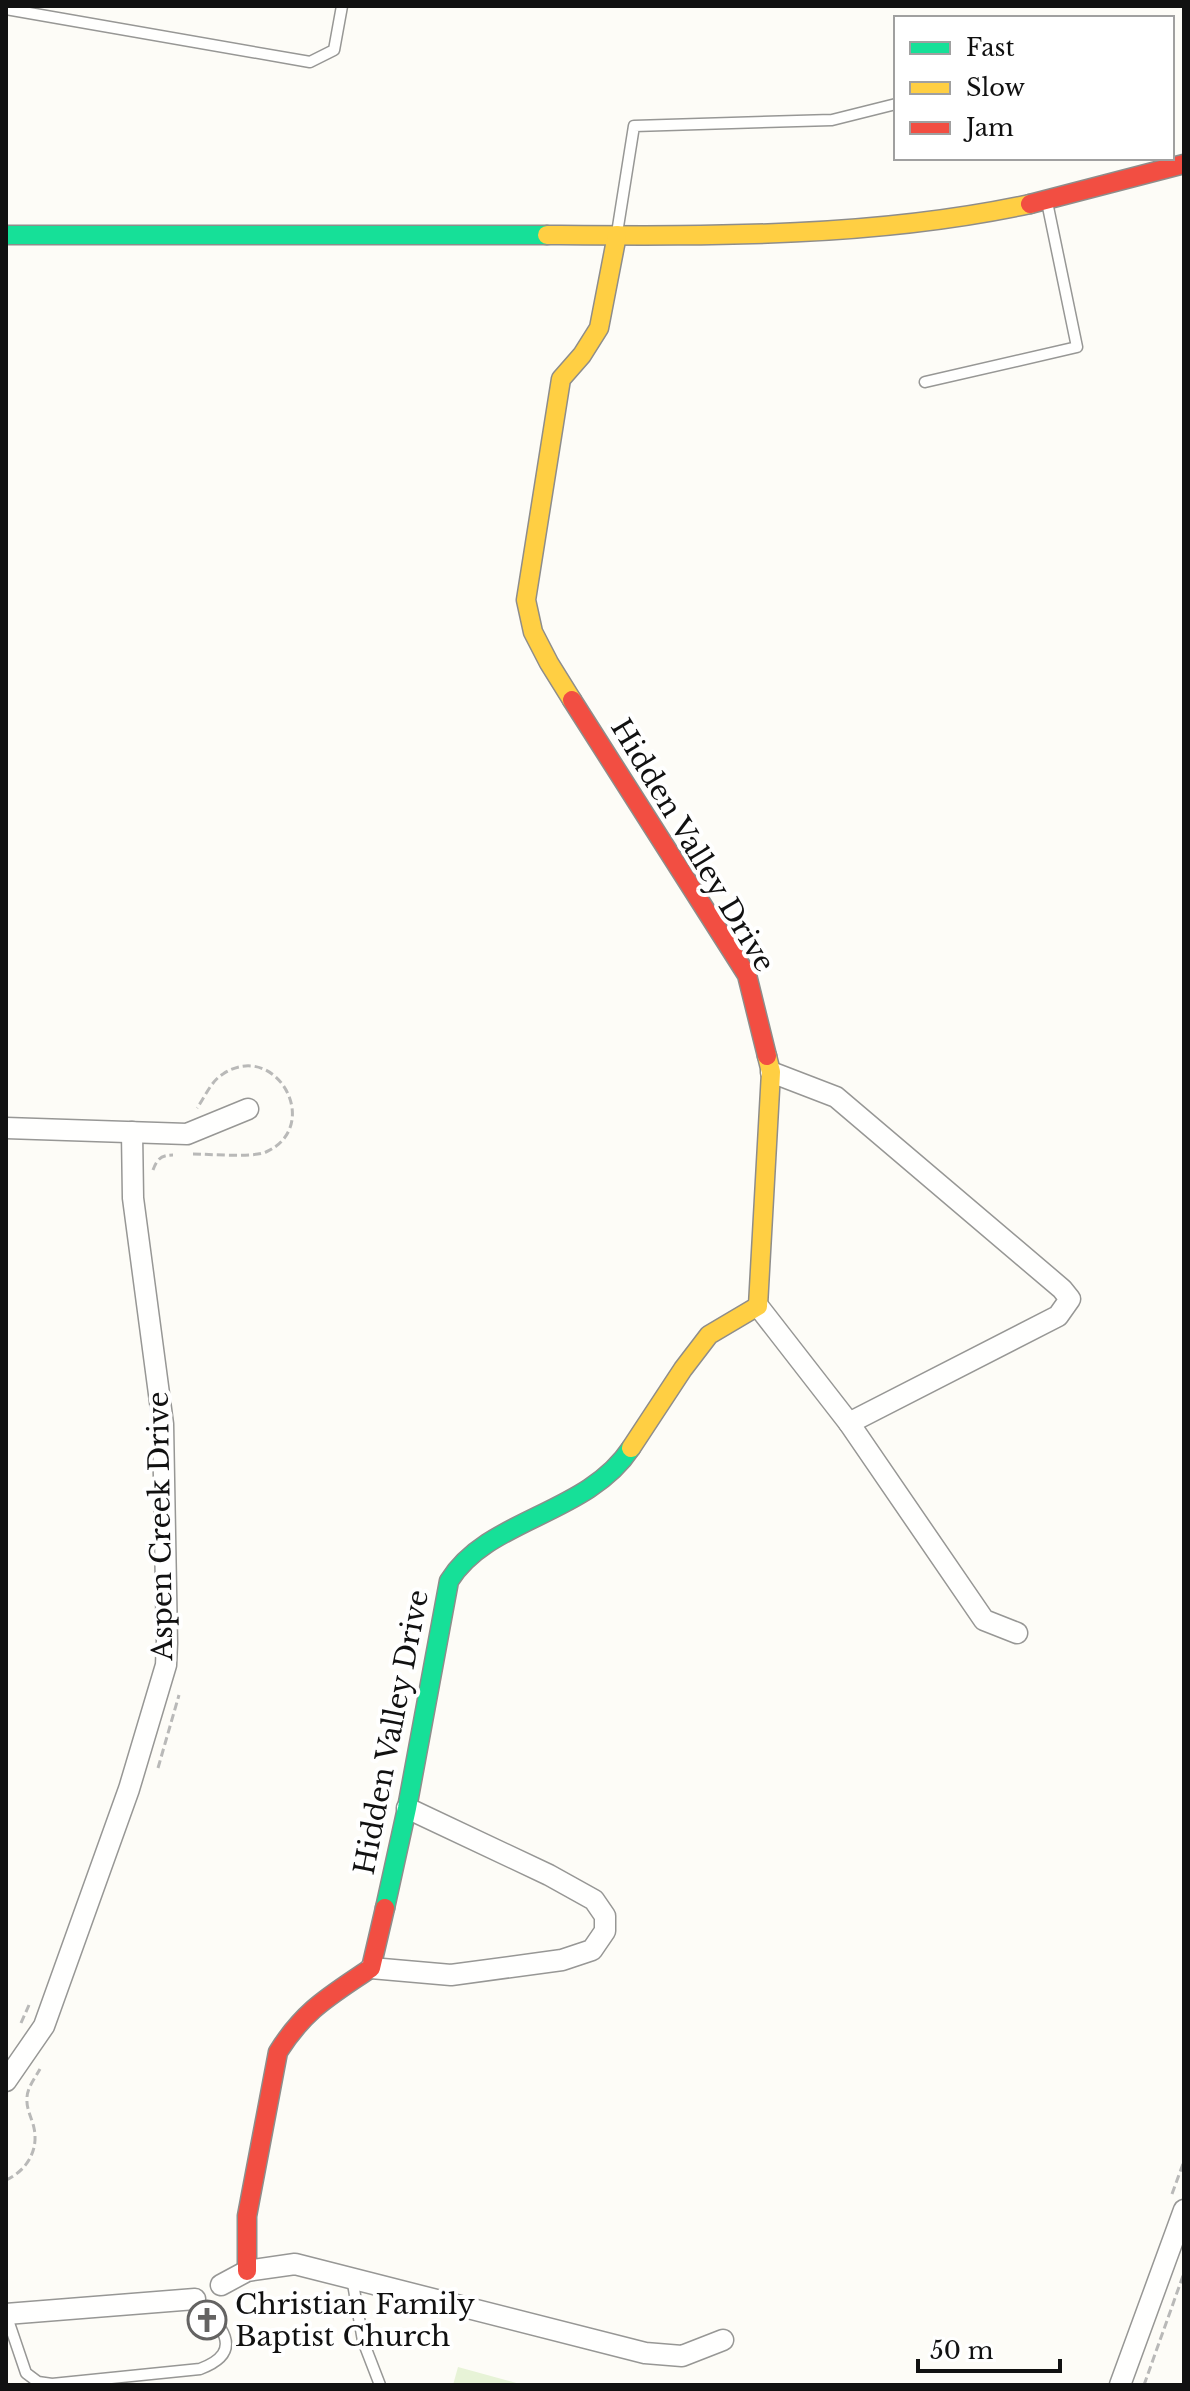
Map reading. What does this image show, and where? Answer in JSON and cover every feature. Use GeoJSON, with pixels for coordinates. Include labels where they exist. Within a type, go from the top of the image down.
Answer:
{"type":"FeatureCollection","features":[{"type":"Feature","properties":{"kind":"street"},"geometry":{"type":"LineString","coordinates":[[6,235],[617,235],[842,229],[914,223],[1047,200],[1184,164]]}},
{"type":"Feature","properties":{"kind":"street","name":"Hidden Valley Drive"},"geometry":{"type":"LineString","coordinates":[[371,1968],[407,1808],[449,1581],[459,1565],[487,1543],[577,1498],[623,1460],[709,1335],[758,1306],[771,1072],[747,975],[549,663],[533,632],[526,600],[561,379],[582,355],[599,328],[617,235]]}},
{"type":"Feature","properties":{"kind":"street"},"geometry":{"type":"LineString","coordinates":[[771,1072],[836,1097],[1070,1299],[1058,1316],[849,1423]]}},
{"type":"Feature","properties":{"kind":"street"},"geometry":{"type":"LineString","coordinates":[[6,1128],[187,1134],[248,1109]]}},
{"type":"Feature","properties":{"kind":"street","name":"Aspen Creek Drive"},"geometry":{"type":"LineString","coordinates":[[6,2081],[44,2026],[129,1789],[166,1665],[163,1424],[133,1198],[132,1132]]}},
{"type":"Feature","properties":{"kind":"street"},"geometry":{"type":"LineString","coordinates":[[758,1306],[849,1423],[984,1620],[1017,1633]]}},
{"type":"Feature","properties":{"kind":"street"},"geometry":{"type":"LineString","coordinates":[[247,2271],[247,2216],[278,2052],[291,2031],[312,2008],[371,1968],[451,1975],[562,1960],[592,1950],[605,1931],[605,1916],[594,1900],[549,1875],[407,1808]]}},
{"type":"Feature","properties":{"kind":"street"},"geometry":{"type":"LineString","coordinates":[[1120,2385],[1184,2210]]}},
{"type":"Feature","properties":{"kind":"street"},"geometry":{"type":"LineString","coordinates":[[221,2285],[247,2271],[295,2264],[645,2353],[682,2356],[723,2340]]}},
{"type":"Feature","properties":{"kind":"street"},"geometry":{"type":"LineString","coordinates":[[6,2314],[195,2299]]}},
{"type":"Feature","properties":{"kind":"lane"},"geometry":{"type":"LineString","coordinates":[[6,9],[310,62],[334,50],[342,6]]}},
{"type":"Feature","properties":{"kind":"lane"},"geometry":{"type":"LineString","coordinates":[[617,235],[634,126],[832,120],[894,104]]}},
{"type":"Feature","properties":{"kind":"lane"},"geometry":{"type":"LineString","coordinates":[[925,382],[1077,347],[1047,200]]}},
{"type":"Feature","properties":{"kind":"lane"},"geometry":{"type":"LineString","coordinates":[[352,2278],[363,2341],[380,2385]]}},
{"type":"Feature","properties":{"kind":"lane"},"geometry":{"type":"LineString","coordinates":[[6,2314],[26,2373],[38,2382],[52,2384],[200,2369],[217,2363],[223,2353],[226,2336],[219,2323],[195,2299]]}},
{"type":"Feature","properties":{"kind":"path"},"geometry":{"type":"LineString","coordinates":[[154,1153],[159,1158]]}},
{"type":"Feature","properties":{"kind":"path"},"geometry":{"type":"LineString","coordinates":[[17,2030],[31,2000]]}},
{"type":"Feature","properties":{"kind":"path"},"geometry":{"type":"LineString","coordinates":[[1144,2385],[1184,2273]]}},
{"type":"Feature","properties":{"kind":"green space"},"geometry":{"type":"Polygon","coordinates":[[[458,2367],[524,2385],[453,2385],[458,2367]]]}},
{"type":"Feature","properties":{"kind":"traffic: fast"},"geometry":{"type":"LineString","coordinates":[[6,235],[547,235]]}},
{"type":"Feature","properties":{"kind":"traffic: fast"},"geometry":{"type":"LineString","coordinates":[[385,1908],[449,1581],[466,1560],[488,1543],[589,1488],[612,1470],[631,1448]]}},
{"type":"Feature","properties":{"kind":"traffic: slow"},"geometry":{"type":"LineString","coordinates":[[547,235],[790,233],[911,223],[1030,204]]}},
{"type":"Feature","properties":{"kind":"traffic: slow"},"geometry":{"type":"LineString","coordinates":[[572,700],[533,632],[526,600],[561,379],[582,355],[599,328],[617,235]]}},
{"type":"Feature","properties":{"kind":"traffic: slow"},"geometry":{"type":"LineString","coordinates":[[631,1448],[709,1335],[758,1306],[771,1072],[767,1056]]}},
{"type":"Feature","properties":{"kind":"traffic: jam"},"geometry":{"type":"LineString","coordinates":[[1030,204],[1184,164]]}},
{"type":"Feature","properties":{"kind":"traffic: jam"},"geometry":{"type":"LineString","coordinates":[[572,700],[747,975],[767,1056]]}},
{"type":"Feature","properties":{"kind":"traffic: jam"},"geometry":{"type":"LineString","coordinates":[[247,2271],[247,2216],[278,2052],[308,2014],[371,1968],[385,1908]]}},
{"type":"Feature","properties":{"kind":"place","name":"Christian Family Baptist Church"},"geometry":{"type":"Point","coordinates":[207,2320]}}]}
